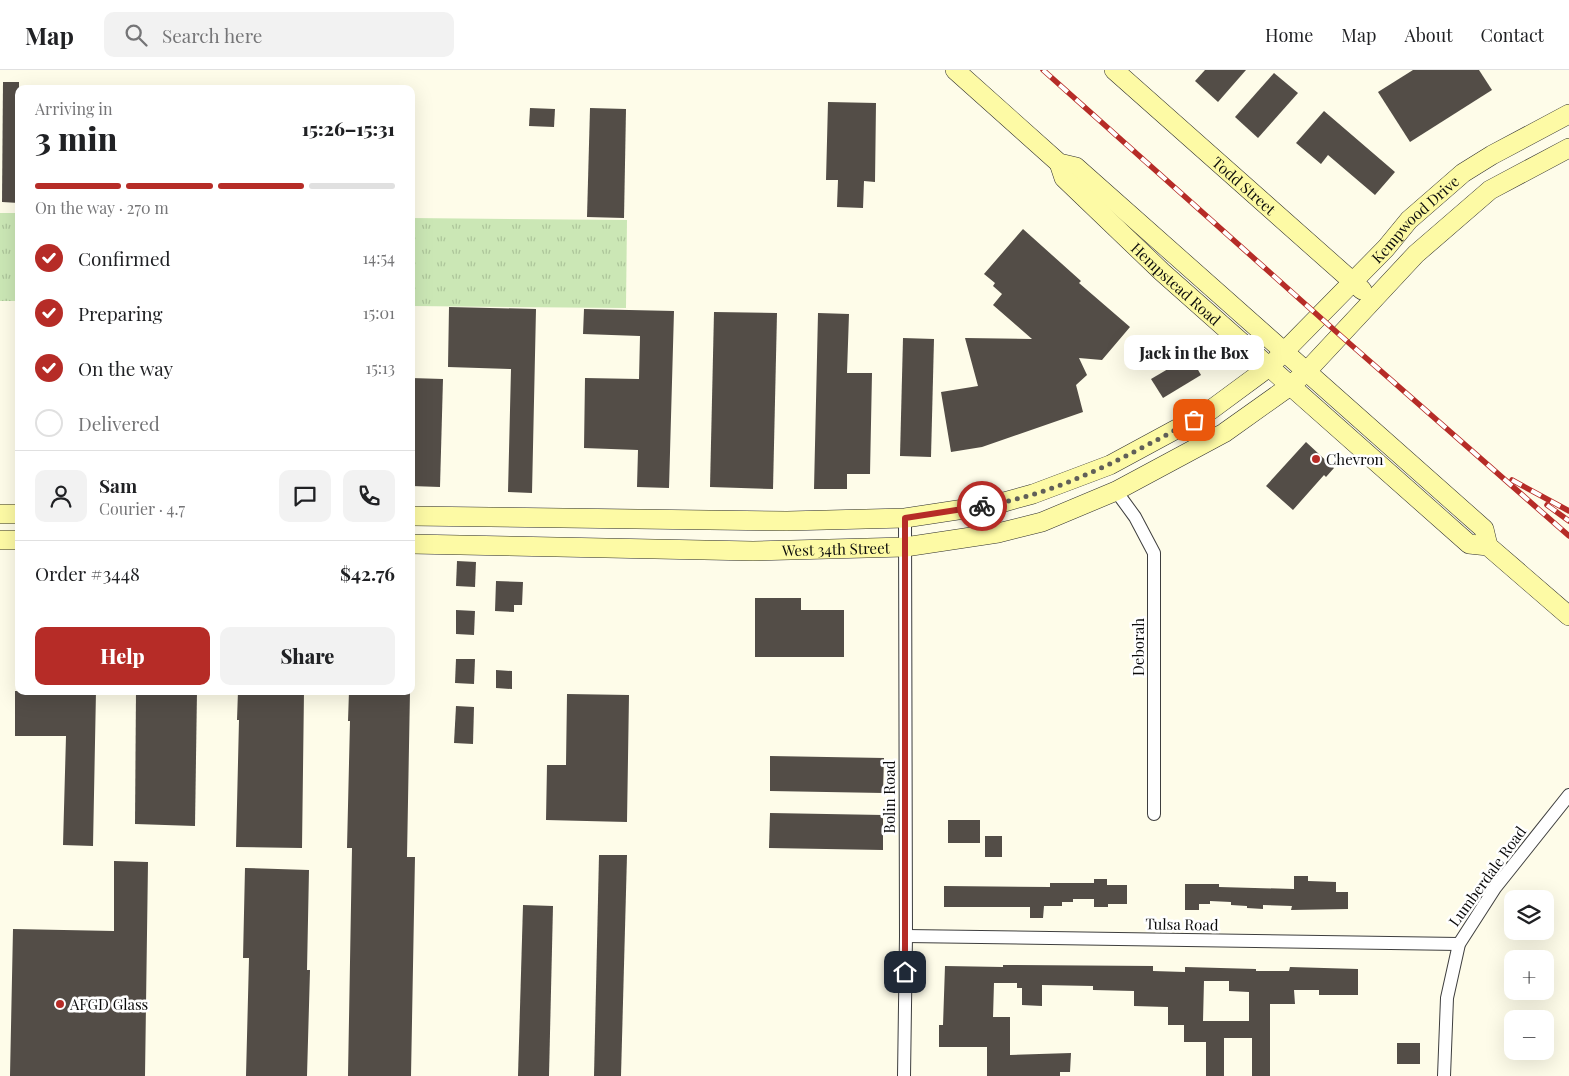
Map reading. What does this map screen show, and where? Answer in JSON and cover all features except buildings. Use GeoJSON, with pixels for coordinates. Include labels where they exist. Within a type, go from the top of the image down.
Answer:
{"type":"FeatureCollection","features":[{"type":"Feature","properties":{"kind":"main road","name":"Hempstead Road"},"geometry":{"type":"LineString","coordinates":[[955,70],[1059,163],[1076,167],[1484,529],[1488,546]]}},
{"type":"Feature","properties":{"kind":"main road","name":"Todd Street"},"geometry":{"type":"LineString","coordinates":[[1114,70],[1374,301]]}},
{"type":"Feature","properties":{"kind":"main road","name":"Kempwood Drive"},"geometry":{"type":"LineString","coordinates":[[1284,352],[1386,248],[1409,220],[1463,173],[1492,155],[1569,114]]}},
{"type":"Feature","properties":{"kind":"main road","name":"Kempwood Drive"},"geometry":{"type":"LineString","coordinates":[[1306,372],[1416,254],[1490,190],[1569,148]]}},
{"type":"Feature","properties":{"kind":"main road"},"geometry":{"type":"LineString","coordinates":[[1492,155],[1509,180]]}},
{"type":"Feature","properties":{"kind":"main road","name":"Hempstead Road"},"geometry":{"type":"LineString","coordinates":[[1059,163],[1064,178],[1074,189],[1162,272],[1290,386],[1469,544],[1488,546],[1569,616]]}},
{"type":"Feature","properties":{"kind":"main road","name":"West 34th Street"},"geometry":{"type":"LineString","coordinates":[[415,516],[787,521],[905,518],[996,504],[1033,494],[1110,465],[1208,412],[1270,367],[1284,352]]}},
{"type":"Feature","properties":{"kind":"main road","name":"West 34th Street"},"geometry":{"type":"LineString","coordinates":[[415,544],[753,551],[904,547],[998,533],[1042,522],[1116,491],[1224,433],[1290,386],[1306,372]]}},
{"type":"Feature","properties":{"kind":"main road"},"geometry":{"type":"LineString","coordinates":[[0,514],[15,514]]}},
{"type":"Feature","properties":{"kind":"main road"},"geometry":{"type":"LineString","coordinates":[[668,549],[669,520]]}},
{"type":"Feature","properties":{"kind":"main road"},"geometry":{"type":"LineString","coordinates":[[0,540],[15,540]]}},
{"type":"Feature","properties":{"kind":"street","name":"Deborah"},"geometry":{"type":"LineString","coordinates":[[1116,491],[1135,517],[1154,553],[1154,814]]}},
{"type":"Feature","properties":{"kind":"street","name":"Bolin Road"},"geometry":{"type":"LineString","coordinates":[[904,1076],[906,936],[905,518]]}},
{"type":"Feature","properties":{"kind":"street","name":"Lumberdale Road"},"geometry":{"type":"LineString","coordinates":[[1444,1076],[1447,998],[1459,944],[1495,888],[1569,795]]}},
{"type":"Feature","properties":{"kind":"street","name":"Tulsa Road"},"geometry":{"type":"LineString","coordinates":[[906,936],[1459,944]]}},
{"type":"Feature","properties":{"kind":"green space"},"geometry":{"type":"Polygon","coordinates":[[[0,213],[15,213],[15,301],[0,301],[0,213]]]}},
{"type":"Feature","properties":{"kind":"green space"},"geometry":{"type":"Polygon","coordinates":[[[415,218],[627,220],[626,308],[415,306],[415,218]]]}},
{"type":"Feature","properties":{"kind":"railway"},"geometry":{"type":"LineString","coordinates":[[1043,70],[1569,536]]}},
{"type":"Feature","properties":{"kind":"railway"},"geometry":{"type":"LineString","coordinates":[[1512,480],[1569,511]]}},
{"type":"Feature","properties":{"kind":"railway"},"geometry":{"type":"LineString","coordinates":[[1547,505],[1569,521]]}},
{"type":"Feature","properties":{"kind":"way so far"},"geometry":{"type":"LineString","coordinates":[[982,506],[1033,494],[1110,465],[1194,420]]}},
{"type":"Feature","properties":{"kind":"place","name":"Jack in the Box"},"geometry":{"type":"Point","coordinates":[1194,420]}},
{"type":"Feature","properties":{"kind":"place","name":"Chevron"},"geometry":{"type":"Point","coordinates":[1316,459]}},
{"type":"Feature","properties":{"kind":"place","name":"AFGD Glass"},"geometry":{"type":"Point","coordinates":[60,1004]}},
{"type":"Feature","properties":{"kind":"route"},"geometry":{"type":"LineString","coordinates":[[905,972],[905,518],[982,506]]}}]}
